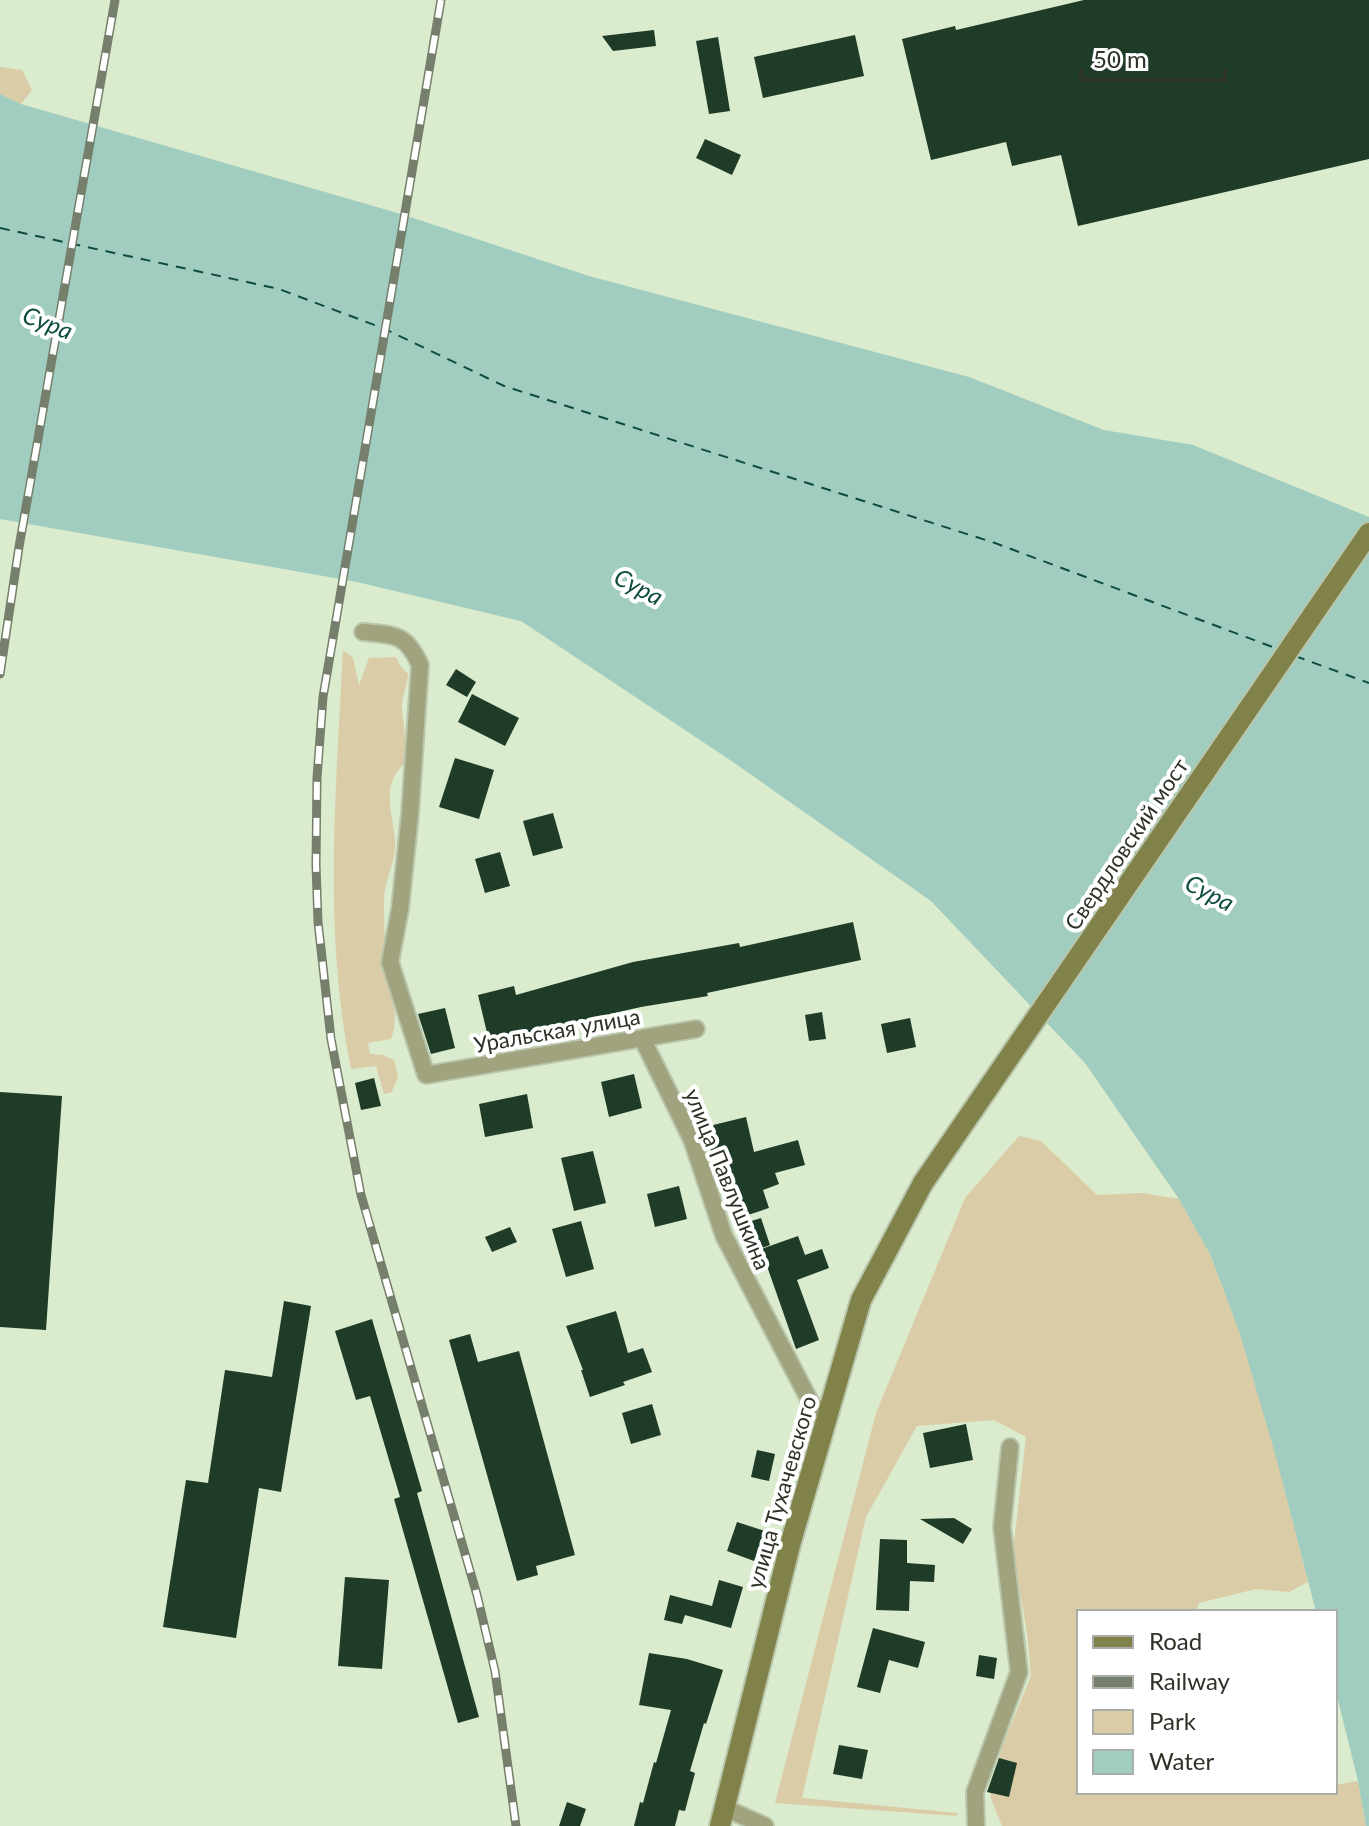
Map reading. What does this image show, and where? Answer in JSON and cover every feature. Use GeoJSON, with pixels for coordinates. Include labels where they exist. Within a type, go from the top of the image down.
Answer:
{"type":"FeatureCollection","features":[{"type":"Feature","properties":{"kind":"main road","name":"Свердловский мост"},"geometry":{"type":"LineString","coordinates":[[923,1183],[1369,533]]}},
{"type":"Feature","properties":{"kind":"main road","name":"улица Тухачевского"},"geometry":{"type":"LineString","coordinates":[[722,1817],[790,1545],[861,1300],[923,1183]]}},
{"type":"Feature","properties":{"kind":"street","name":"Уральская улица"},"geometry":{"type":"LineString","coordinates":[[363,632],[397,635],[413,649],[420,665],[410,814],[400,909],[390,962],[426,1075],[696,1029]]}},
{"type":"Feature","properties":{"kind":"street","name":"улица Павлушкина"},"geometry":{"type":"LineString","coordinates":[[642,1038],[692,1140],[724,1236],[745,1279],[813,1407],[829,1411]]}},
{"type":"Feature","properties":{"kind":"street"},"geometry":{"type":"LineString","coordinates":[[976,1826],[975,1792],[1019,1672],[1002,1527],[1010,1447]]}},
{"type":"Feature","properties":{"kind":"street"},"geometry":{"type":"LineString","coordinates":[[722,1817],[765,1826]]}},
{"type":"Feature","properties":{"kind":"green space"},"geometry":{"type":"Polygon","coordinates":[[[0,67],[22,70],[32,90],[21,104],[0,94],[0,67]]]}},
{"type":"Feature","properties":{"kind":"green space"},"geometry":{"type":"Polygon","coordinates":[[[343,650],[353,658],[359,685],[369,658],[396,657],[408,674],[402,703],[407,761],[393,779],[391,788],[395,848],[384,900],[394,1024],[391,1039],[368,1043],[370,1054],[394,1060],[398,1077],[392,1092],[384,1094],[376,1066],[351,1069],[337,965],[334,860],[343,650]]]}},
{"type":"Feature","properties":{"kind":"green space"},"geometry":{"type":"Polygon","coordinates":[[[1019,1136],[1041,1141],[1097,1195],[1142,1193],[1179,1199],[1212,1259],[1241,1338],[1266,1419],[1308,1582],[1289,1592],[1256,1589],[1199,1603],[1197,1610],[1077,1610],[1077,1794],[1337,1794],[1337,1785],[1358,1781],[1366,1826],[1002,1826],[990,1796],[1002,1746],[1031,1676],[1013,1552],[1026,1437],[994,1420],[917,1426],[866,1517],[802,1798],[958,1813],[956,1816],[775,1803],[876,1413],[965,1198],[1019,1136]]]}},
{"type":"Feature","properties":{"kind":"water","name":"Сура"},"geometry":{"type":"Polygon","coordinates":[[[0,94],[21,104],[401,214],[589,276],[969,377],[1104,430],[1193,445],[1369,517],[1369,1826],[1366,1826],[1337,1696],[1337,1610],[1315,1610],[1240,1334],[1211,1256],[1179,1199],[1085,1063],[931,901],[730,760],[521,621],[357,582],[0,519],[0,94]]]}},
{"type":"Feature","properties":{"kind":"building"},"geometry":{"type":"Polygon","coordinates":[[[1084,0],[1369,0],[1369,159],[1078,226],[1061,155],[1012,166],[1006,142],[931,160],[902,39],[955,26],[956,30],[1084,0]]]}},
{"type":"Feature","properties":{"kind":"building"},"geometry":{"type":"Polygon","coordinates":[[[654,30],[656,46],[613,51],[602,36],[654,30]]]}},
{"type":"Feature","properties":{"kind":"building"},"geometry":{"type":"Polygon","coordinates":[[[855,35],[864,76],[763,98],[754,57],[855,35]]]}},
{"type":"Feature","properties":{"kind":"building"},"geometry":{"type":"Polygon","coordinates":[[[718,37],[730,111],[709,114],[696,41],[718,37]]]}},
{"type":"Feature","properties":{"kind":"building"},"geometry":{"type":"Polygon","coordinates":[[[705,139],[741,155],[732,175],[696,158],[705,139]]]}},
{"type":"Feature","properties":{"kind":"building"},"geometry":{"type":"Polygon","coordinates":[[[456,669],[476,682],[467,697],[446,685],[456,669]]]}},
{"type":"Feature","properties":{"kind":"building"},"geometry":{"type":"Polygon","coordinates":[[[472,694],[519,718],[505,746],[458,722],[472,694]]]}},
{"type":"Feature","properties":{"kind":"building"},"geometry":{"type":"Polygon","coordinates":[[[455,758],[494,770],[479,819],[439,807],[455,758]]]}},
{"type":"Feature","properties":{"kind":"building"},"geometry":{"type":"Polygon","coordinates":[[[553,813],[563,848],[533,856],[523,821],[553,813]]]}},
{"type":"Feature","properties":{"kind":"building"},"geometry":{"type":"Polygon","coordinates":[[[500,852],[510,886],[485,893],[475,859],[500,852]]]}},
{"type":"Feature","properties":{"kind":"building"},"geometry":{"type":"Polygon","coordinates":[[[853,922],[861,960],[707,993],[708,996],[641,1007],[489,1041],[478,995],[514,986],[516,995],[633,962],[739,943],[740,947],[853,922]]]}},
{"type":"Feature","properties":{"kind":"building"},"geometry":{"type":"Polygon","coordinates":[[[445,1008],[455,1048],[431,1054],[418,1014],[445,1008]]]}},
{"type":"Feature","properties":{"kind":"building"},"geometry":{"type":"Polygon","coordinates":[[[822,1012],[826,1039],[809,1041],[805,1015],[822,1012]]]}},
{"type":"Feature","properties":{"kind":"building"},"geometry":{"type":"Polygon","coordinates":[[[910,1018],[916,1047],[887,1053],[881,1024],[910,1018]]]}},
{"type":"Feature","properties":{"kind":"building"},"geometry":{"type":"Polygon","coordinates":[[[634,1074],[642,1108],[609,1117],[601,1082],[634,1074]]]}},
{"type":"Feature","properties":{"kind":"building"},"geometry":{"type":"Polygon","coordinates":[[[374,1078],[381,1106],[361,1110],[355,1083],[374,1078]]]}},
{"type":"Feature","properties":{"kind":"building"},"geometry":{"type":"Polygon","coordinates":[[[0,1092],[62,1096],[46,1330],[0,1327],[0,1092]]]}},
{"type":"Feature","properties":{"kind":"building"},"geometry":{"type":"Polygon","coordinates":[[[527,1094],[533,1128],[485,1137],[479,1104],[527,1094]]]}},
{"type":"Feature","properties":{"kind":"building"},"geometry":{"type":"Polygon","coordinates":[[[746,1117],[754,1152],[798,1140],[805,1165],[775,1173],[779,1184],[763,1190],[769,1208],[745,1216],[728,1165],[715,1168],[705,1127],[746,1117]]]}},
{"type":"Feature","properties":{"kind":"building"},"geometry":{"type":"Polygon","coordinates":[[[593,1151],[606,1203],[574,1211],[561,1158],[593,1151]]]}},
{"type":"Feature","properties":{"kind":"building"},"geometry":{"type":"Polygon","coordinates":[[[679,1186],[687,1219],[655,1227],[647,1194],[679,1186]]]}},
{"type":"Feature","properties":{"kind":"building"},"geometry":{"type":"Polygon","coordinates":[[[761,1218],[770,1245],[752,1252],[742,1224],[761,1218]]]}},
{"type":"Feature","properties":{"kind":"building"},"geometry":{"type":"Polygon","coordinates":[[[581,1221],[594,1269],[566,1277],[552,1229],[581,1221]]]}},
{"type":"Feature","properties":{"kind":"building"},"geometry":{"type":"Polygon","coordinates":[[[510,1227],[517,1242],[492,1252],[485,1237],[510,1227]]]}},
{"type":"Feature","properties":{"kind":"building"},"geometry":{"type":"Polygon","coordinates":[[[798,1236],[805,1255],[822,1249],[829,1268],[797,1280],[819,1340],[796,1349],[761,1249],[798,1236]]]}},
{"type":"Feature","properties":{"kind":"building"},"geometry":{"type":"Polygon","coordinates":[[[284,1301],[311,1306],[281,1492],[259,1488],[236,1638],[163,1627],[186,1480],[208,1483],[225,1370],[272,1377],[284,1301]]]}},
{"type":"Feature","properties":{"kind":"building"},"geometry":{"type":"Polygon","coordinates":[[[616,1311],[628,1353],[643,1348],[652,1372],[590,1397],[566,1326],[616,1311]]]}},
{"type":"Feature","properties":{"kind":"building"},"geometry":{"type":"Polygon","coordinates":[[[372,1319],[422,1491],[417,1493],[479,1717],[458,1723],[394,1499],[400,1497],[370,1396],[356,1400],[335,1331],[372,1319]]]}},
{"type":"Feature","properties":{"kind":"building"},"geometry":{"type":"Polygon","coordinates":[[[470,1334],[478,1362],[519,1351],[575,1555],[536,1566],[538,1575],[517,1581],[449,1340],[470,1334]]]}},
{"type":"Feature","properties":{"kind":"building"},"geometry":{"type":"Polygon","coordinates":[[[652,1404],[661,1435],[631,1444],[622,1413],[652,1404]]]}},
{"type":"Feature","properties":{"kind":"building"},"geometry":{"type":"Polygon","coordinates":[[[966,1424],[973,1460],[930,1468],[923,1433],[966,1424]]]}},
{"type":"Feature","properties":{"kind":"building"},"geometry":{"type":"Polygon","coordinates":[[[757,1450],[775,1454],[769,1481],[751,1477],[757,1450]]]}},
{"type":"Feature","properties":{"kind":"building"},"geometry":{"type":"Polygon","coordinates":[[[954,1518],[972,1529],[963,1544],[920,1519],[954,1518]]]}},
{"type":"Feature","properties":{"kind":"building"},"geometry":{"type":"Polygon","coordinates":[[[737,1522],[765,1531],[754,1561],[727,1551],[737,1522]]]}},
{"type":"Feature","properties":{"kind":"building"},"geometry":{"type":"Polygon","coordinates":[[[880,1539],[907,1540],[907,1563],[935,1565],[934,1582],[910,1581],[909,1611],[876,1610],[880,1539]]]}},
{"type":"Feature","properties":{"kind":"building"},"geometry":{"type":"Polygon","coordinates":[[[345,1577],[389,1580],[382,1669],[338,1666],[345,1577]]]}},
{"type":"Feature","properties":{"kind":"building"},"geometry":{"type":"Polygon","coordinates":[[[719,1580],[743,1587],[731,1628],[685,1615],[682,1624],[664,1620],[670,1595],[712,1606],[719,1580]]]}},
{"type":"Feature","properties":{"kind":"building"},"geometry":{"type":"Polygon","coordinates":[[[873,1628],[925,1642],[918,1668],[889,1660],[880,1693],[857,1687],[873,1628]]]}},
{"type":"Feature","properties":{"kind":"building"},"geometry":{"type":"Polygon","coordinates":[[[649,1653],[687,1659],[723,1670],[690,1771],[695,1773],[685,1811],[679,1810],[675,1826],[634,1826],[671,1710],[639,1705],[649,1653]]]}},
{"type":"Feature","properties":{"kind":"building"},"geometry":{"type":"Polygon","coordinates":[[[979,1655],[997,1658],[994,1679],[976,1676],[979,1655]]]}},
{"type":"Feature","properties":{"kind":"building"},"geometry":{"type":"Polygon","coordinates":[[[839,1745],[868,1750],[862,1779],[833,1774],[839,1745]]]}},
{"type":"Feature","properties":{"kind":"building"},"geometry":{"type":"Polygon","coordinates":[[[999,1758],[1017,1763],[1009,1797],[987,1792],[999,1758]]]}},
{"type":"Feature","properties":{"kind":"building"},"geometry":{"type":"Polygon","coordinates":[[[567,1802],[586,1809],[580,1826],[559,1826],[567,1802]]]}},
{"type":"Feature","properties":{"kind":"ferry route"},"geometry":{"type":"LineString","coordinates":[[0,228],[279,289],[385,329],[504,386],[995,543],[1278,649]]}},
{"type":"Feature","properties":{"kind":"ferry route"},"geometry":{"type":"LineString","coordinates":[[1295,656],[1369,683]]}},
{"type":"Feature","properties":{"kind":"railway"},"geometry":{"type":"LineString","coordinates":[[0,674],[19,547],[115,0]]}},
{"type":"Feature","properties":{"kind":"railway"},"geometry":{"type":"LineString","coordinates":[[441,0],[323,697],[317,778],[318,922],[331,1039],[361,1195],[477,1595],[495,1671],[516,1826]]}}]}
